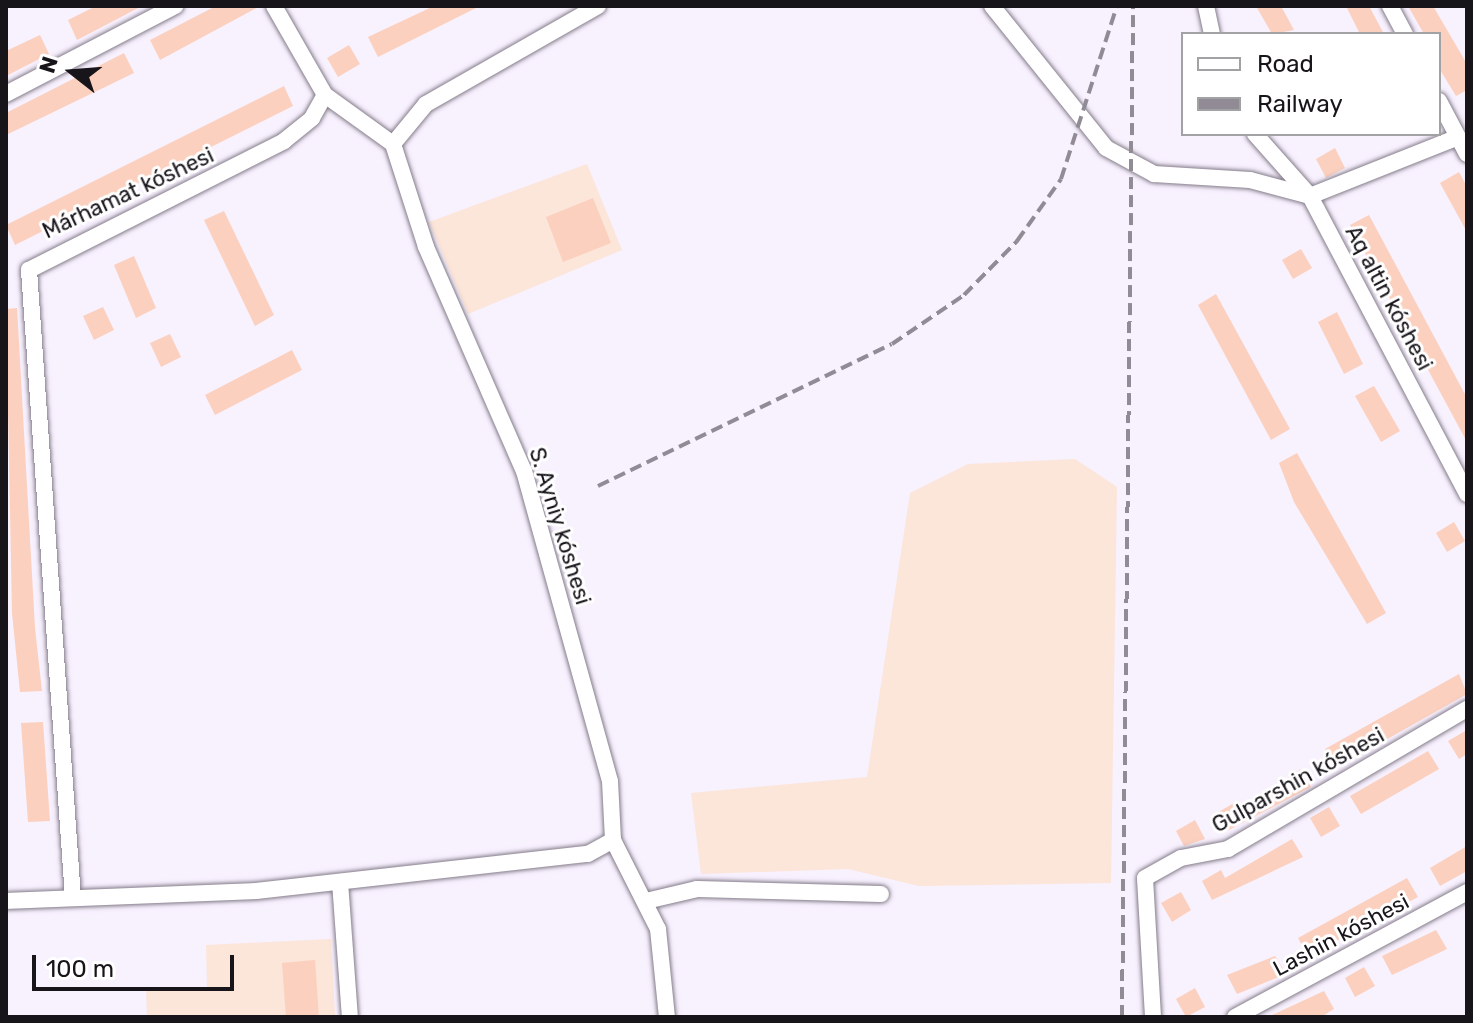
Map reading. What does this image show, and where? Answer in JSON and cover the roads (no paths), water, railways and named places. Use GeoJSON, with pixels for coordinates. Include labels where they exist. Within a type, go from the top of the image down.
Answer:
{"type":"FeatureCollection","features":[{"type":"Feature","properties":{"kind":"street"},"geometry":{"type":"LineString","coordinates":[[6,94],[175,6]]}},
{"type":"Feature","properties":{"kind":"street"},"geometry":{"type":"LineString","coordinates":[[274,6],[325,95],[393,144],[426,104],[598,6]]}},
{"type":"Feature","properties":{"kind":"street"},"geometry":{"type":"LineString","coordinates":[[992,6],[1106,148],[1154,174],[1250,180],[1310,196],[1458,137]]}},
{"type":"Feature","properties":{"kind":"street"},"geometry":{"type":"LineString","coordinates":[[1206,6],[1212,32]]}},
{"type":"Feature","properties":{"kind":"street"},"geometry":{"type":"LineString","coordinates":[[1390,6],[1404,32]]}},
{"type":"Feature","properties":{"kind":"street","name":"Márhamat kóshesi"},"geometry":{"type":"LineString","coordinates":[[73,898],[29,270],[284,141],[312,118],[325,95]]}},
{"type":"Feature","properties":{"kind":"street"},"geometry":{"type":"LineString","coordinates":[[1441,105],[1467,154]]}},
{"type":"Feature","properties":{"kind":"street","name":"Aq altin kóshesi"},"geometry":{"type":"LineString","coordinates":[[1257,136],[1310,196],[1467,494]]}},
{"type":"Feature","properties":{"kind":"street","name":"S. Ayniy kóshesi"},"geometry":{"type":"LineString","coordinates":[[393,144],[426,247],[524,471],[610,781],[613,840],[658,929],[667,1017]]}},
{"type":"Feature","properties":{"kind":"street","name":"Gulparshin kóshesi"},"geometry":{"type":"LineString","coordinates":[[1153,1017],[1145,878],[1181,858],[1228,849],[1467,709]]}},
{"type":"Feature","properties":{"kind":"street"},"geometry":{"type":"LineString","coordinates":[[6,901],[340,882],[588,854],[613,840]]}},
{"type":"Feature","properties":{"kind":"street"},"geometry":{"type":"LineString","coordinates":[[340,882],[350,1017]]}},
{"type":"Feature","properties":{"kind":"street"},"geometry":{"type":"LineString","coordinates":[[646,901],[697,889],[881,894]]}},
{"type":"Feature","properties":{"kind":"street","name":"Lashin kóshesi"},"geometry":{"type":"LineString","coordinates":[[1235,1017],[1467,892]]}},
{"type":"Feature","properties":{"kind":"railway"},"geometry":{"type":"LineString","coordinates":[[598,486],[892,344],[964,295],[1017,241],[1061,179],[1117,6]]}},
{"type":"Feature","properties":{"kind":"railway"},"geometry":{"type":"LineString","coordinates":[[1122,1017],[1133,6]]}}]}
